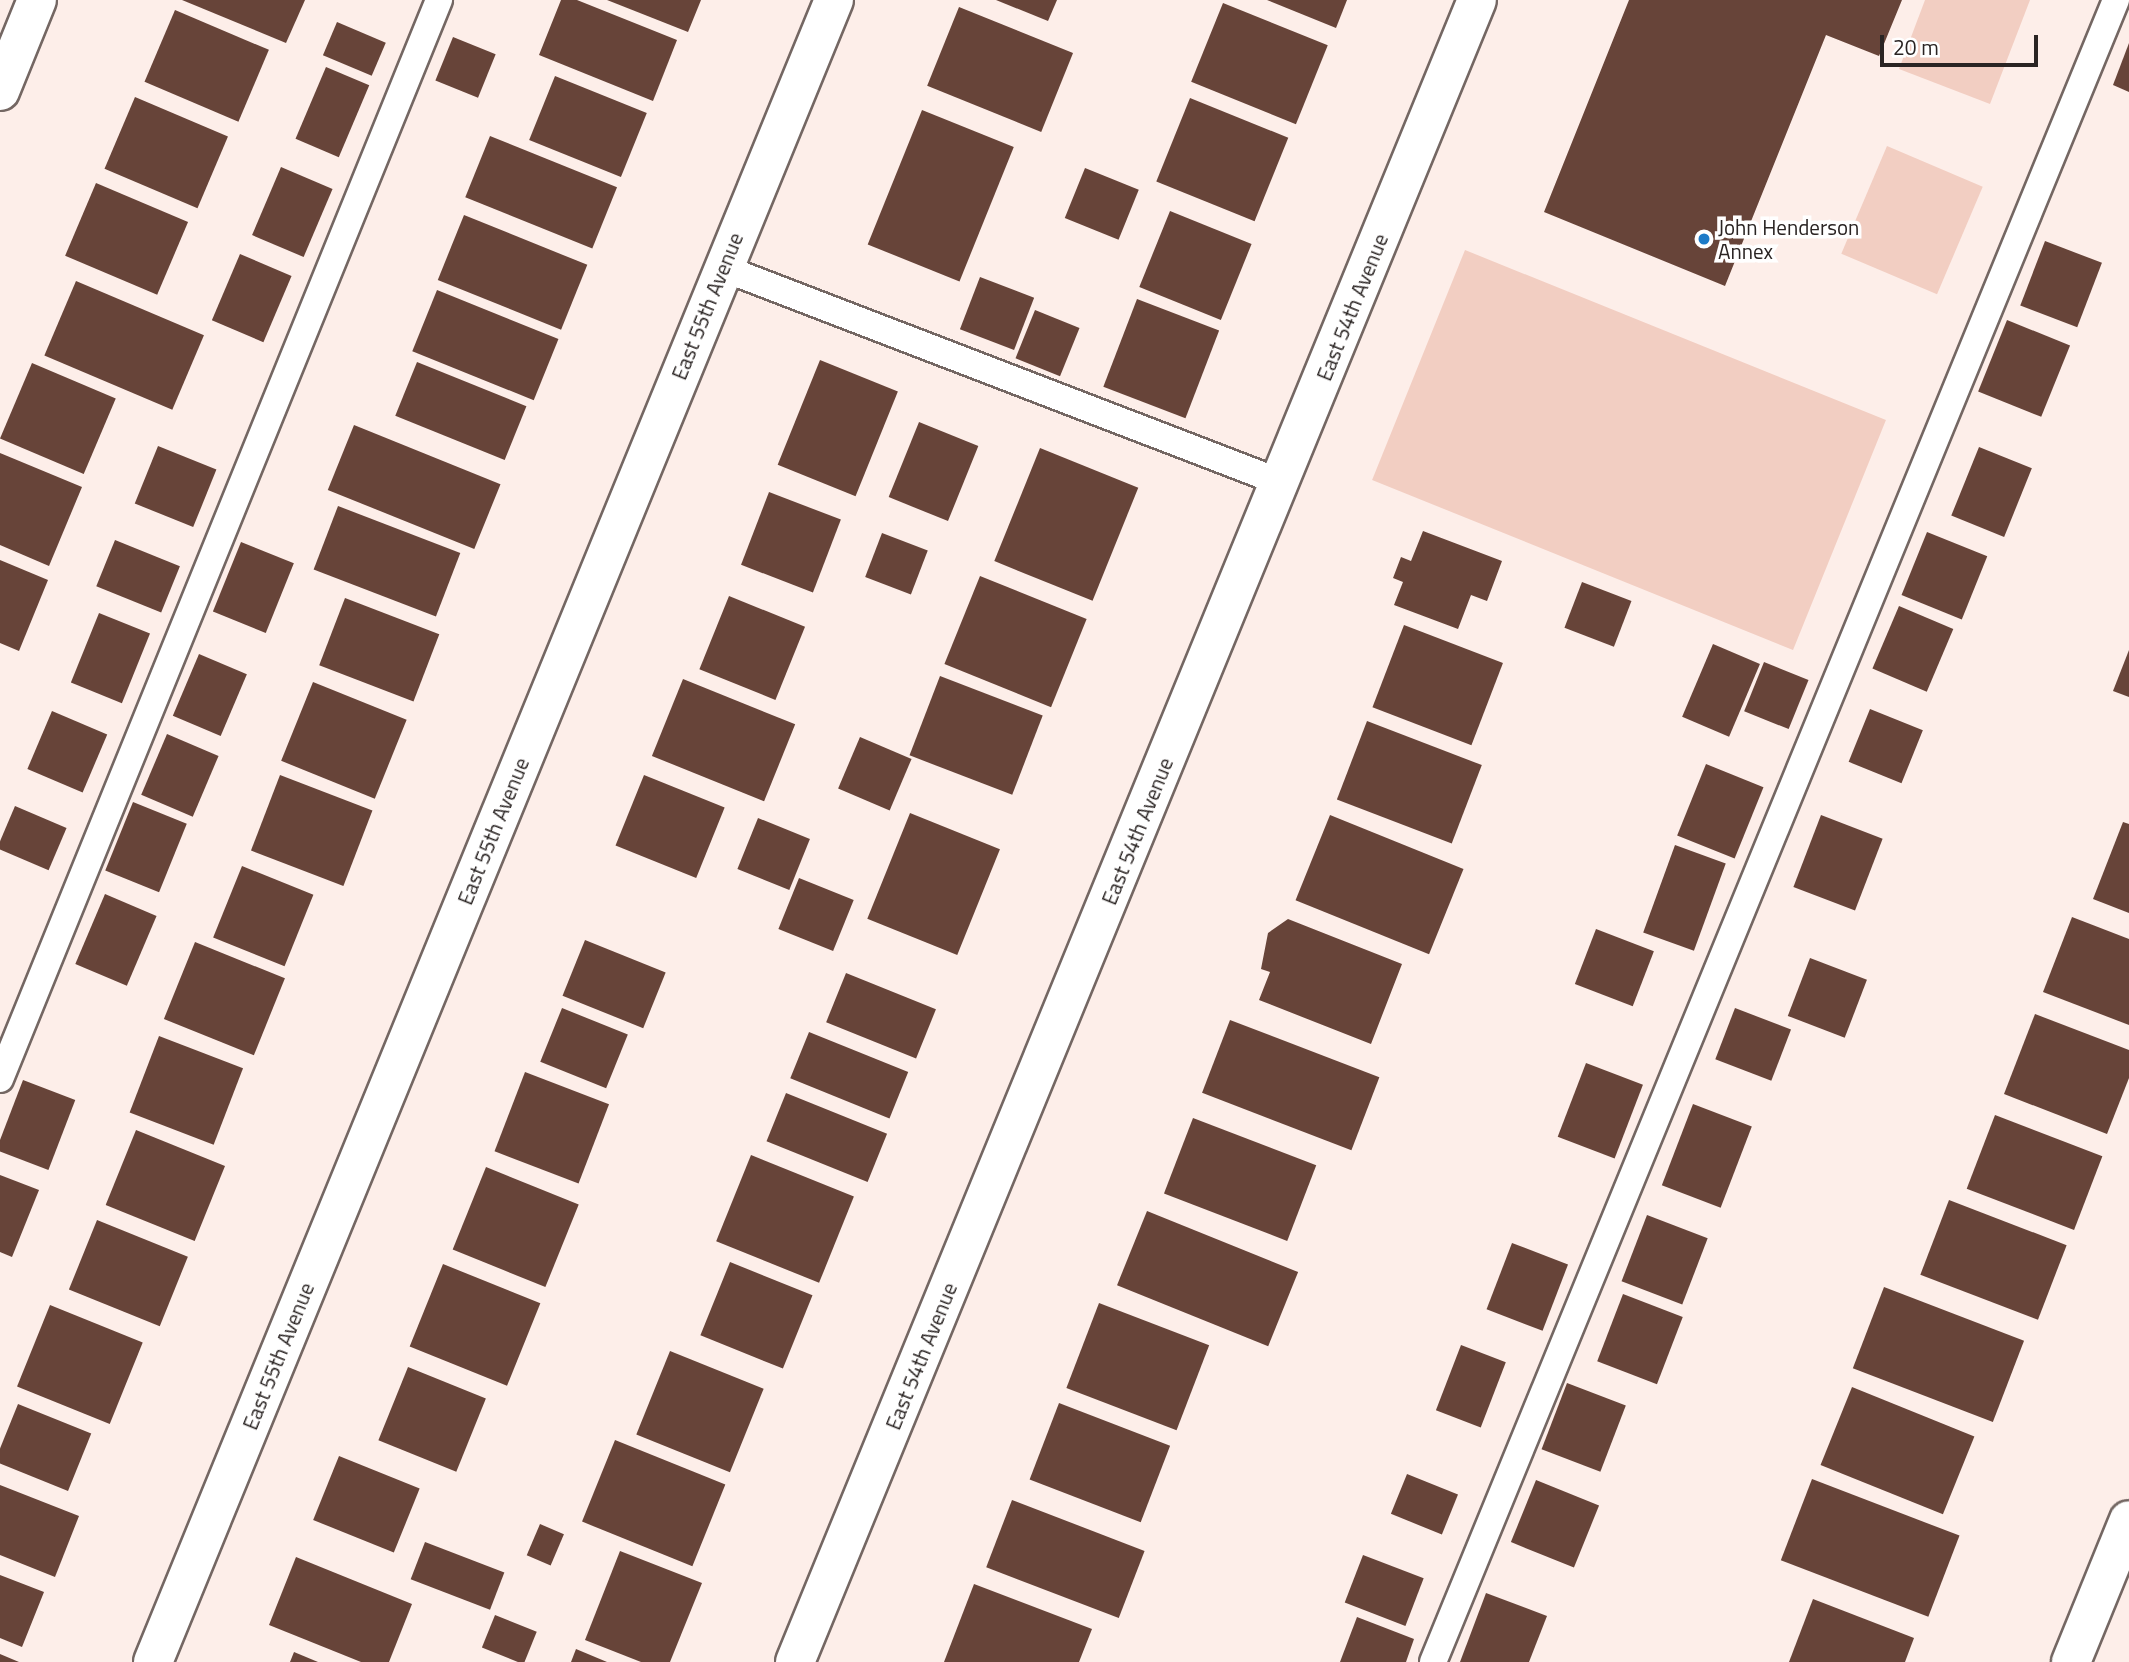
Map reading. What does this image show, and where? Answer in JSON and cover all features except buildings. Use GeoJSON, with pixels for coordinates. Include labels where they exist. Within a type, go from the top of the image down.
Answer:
{"type":"FeatureCollection","features":[{"type":"Feature","properties":{"kind":"street"},"geometry":{"type":"LineString","coordinates":[[0,91],[37,0]]}},
{"type":"Feature","properties":{"kind":"street","name":"East 55th Avenue"},"geometry":{"type":"LineString","coordinates":[[153,1662],[834,0]]}},
{"type":"Feature","properties":{"kind":"street","name":"East 54th Avenue"},"geometry":{"type":"LineString","coordinates":[[795,1662],[1477,0]]}},
{"type":"Feature","properties":{"kind":"street"},"geometry":{"type":"LineString","coordinates":[[2071,1662],[2129,1520]]}},
{"type":"Feature","properties":{"kind":"lane"},"geometry":{"type":"LineString","coordinates":[[0,1079],[439,0]]}},
{"type":"Feature","properties":{"kind":"lane"},"geometry":{"type":"LineString","coordinates":[[1433,1662],[2116,0]]}},
{"type":"Feature","properties":{"kind":"lane"},"geometry":{"type":"LineString","coordinates":[[723,268],[1280,482]]}},
{"type":"Feature","properties":{"kind":"shaded area"},"geometry":{"type":"Polygon","coordinates":[[[1925,0],[2030,0],[1990,104],[1899,69],[1925,0]]]}},
{"type":"Feature","properties":{"kind":"shaded area"},"geometry":{"type":"Polygon","coordinates":[[[1887,146],[1983,187],[1937,294],[1841,254],[1887,146]]]}},
{"type":"Feature","properties":{"kind":"shaded area"},"geometry":{"type":"Polygon","coordinates":[[[1465,250],[1886,420],[1793,650],[1372,480],[1465,250]]]}},
{"type":"Feature","properties":{"kind":"place","name":"John Henderson Annex"},"geometry":{"type":"Point","coordinates":[1704,239]}}]}
